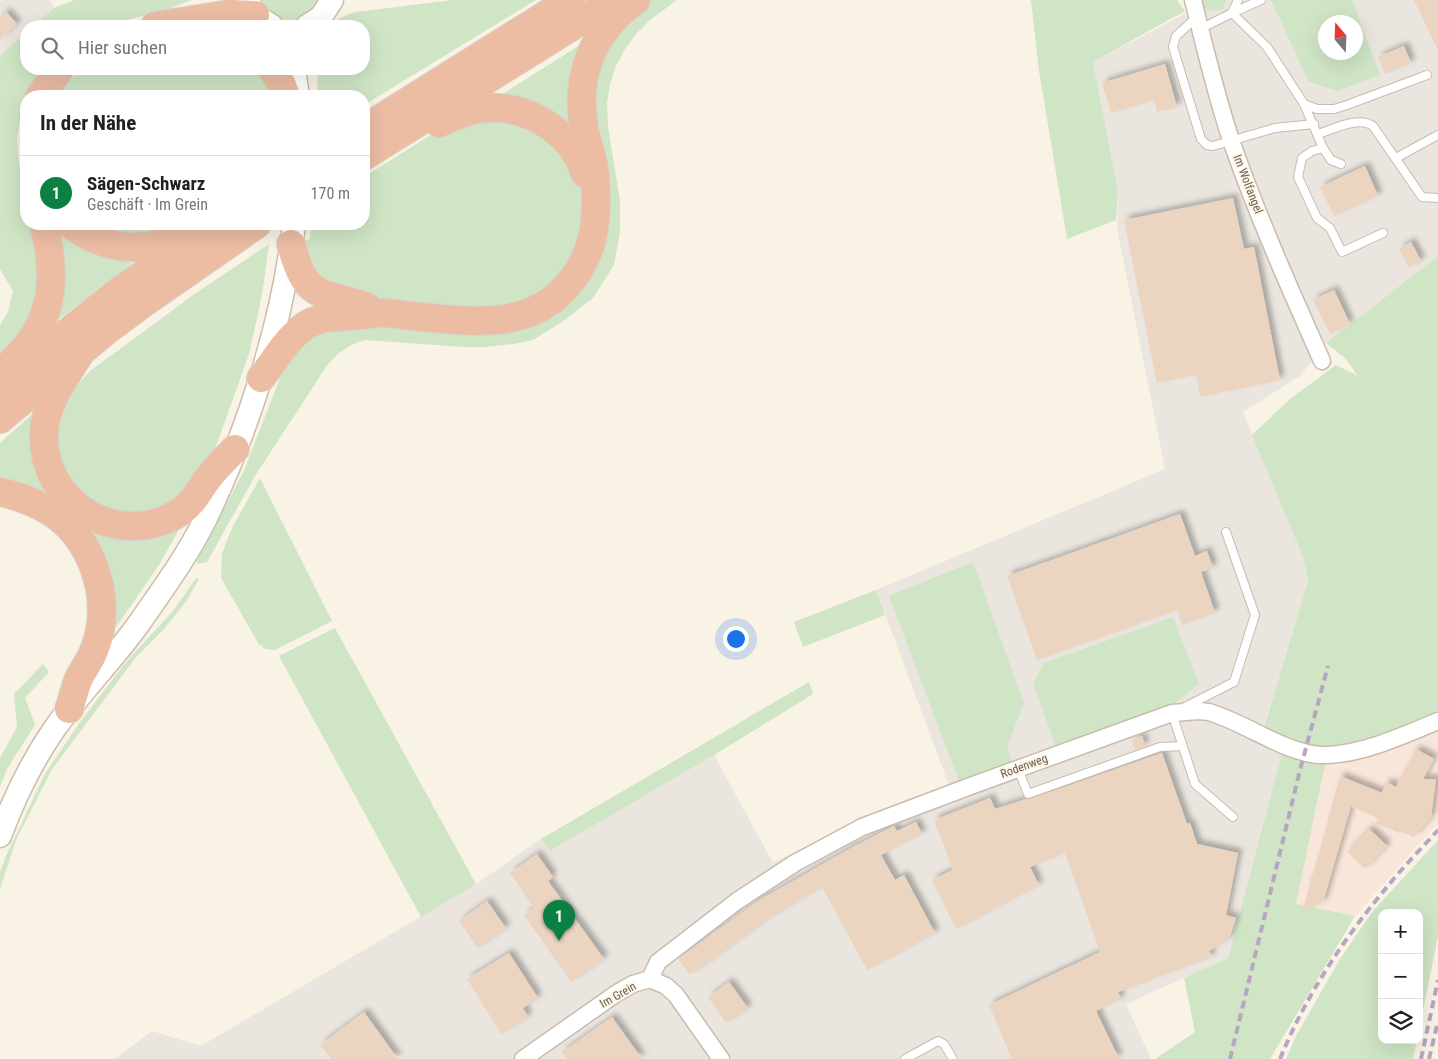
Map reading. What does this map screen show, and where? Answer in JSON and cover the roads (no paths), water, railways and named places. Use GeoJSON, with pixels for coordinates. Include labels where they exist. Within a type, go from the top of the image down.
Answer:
{"type":"FeatureCollection","features":[{"type":"Feature","properties":{"kind":"highway"},"geometry":{"type":"LineString","coordinates":[[174,20],[196,5],[210,0]]}},
{"type":"Feature","properties":{"kind":"highway"},"geometry":{"type":"LineString","coordinates":[[370,142],[570,0]]}},
{"type":"Feature","properties":{"kind":"highway"},"geometry":{"type":"LineString","coordinates":[[370,142],[484,81],[614,0]]}},
{"type":"Feature","properties":{"kind":"highway"},"geometry":{"type":"LineString","coordinates":[[261,378],[291,338],[310,323],[334,316],[382,313],[459,321],[498,321],[530,313],[545,305],[567,286],[585,260],[594,233],[595,174],[583,118],[584,78],[590,55],[601,34],[619,13],[636,0]]}},
{"type":"Feature","properties":{"kind":"highway"},"geometry":{"type":"LineString","coordinates":[[199,20],[235,14],[258,14]]}},
{"type":"Feature","properties":{"kind":"highway"},"geometry":{"type":"LineString","coordinates":[[44,90],[56,75]]}},
{"type":"Feature","properties":{"kind":"highway"},"geometry":{"type":"LineString","coordinates":[[276,75],[284,90]]}},
{"type":"Feature","properties":{"kind":"highway"},"geometry":{"type":"LineString","coordinates":[[370,143],[428,130],[453,116],[469,111],[497,108],[519,112],[540,120],[567,141],[581,162],[596,196]]}},
{"type":"Feature","properties":{"kind":"highway"},"geometry":{"type":"LineString","coordinates":[[0,373],[30,342],[38,330],[46,311],[52,267],[46,230]]}},
{"type":"Feature","properties":{"kind":"highway"},"geometry":{"type":"LineString","coordinates":[[78,230],[99,241],[116,246],[141,248],[160,244],[188,230]]}},
{"type":"Feature","properties":{"kind":"highway"},"geometry":{"type":"LineString","coordinates":[[0,389],[122,289],[209,230]]}},
{"type":"Feature","properties":{"kind":"highway"},"geometry":{"type":"LineString","coordinates":[[0,419],[82,350],[142,304],[248,230]]}},
{"type":"Feature","properties":{"kind":"highway"},"geometry":{"type":"LineString","coordinates":[[293,233],[298,271],[310,287],[322,294],[382,313]]}},
{"type":"Feature","properties":{"kind":"highway"},"geometry":{"type":"LineString","coordinates":[[82,350],[54,398],[46,416],[44,431],[44,446],[50,472],[62,491],[78,508],[105,522],[118,525],[146,525],[163,521],[189,506],[208,478],[235,449]]}},
{"type":"Feature","properties":{"kind":"highway"},"geometry":{"type":"LineString","coordinates":[[0,492],[28,500],[54,514],[76,535],[86,550],[97,577],[102,602],[100,633],[95,650],[80,677],[69,709]]}},
{"type":"Feature","properties":{"kind":"main road"},"geometry":{"type":"LineString","coordinates":[[317,20],[336,1]]}},
{"type":"Feature","properties":{"kind":"main road"},"geometry":{"type":"LineString","coordinates":[[295,75],[297,90]]}},
{"type":"Feature","properties":{"kind":"main road"},"geometry":{"type":"LineString","coordinates":[[309,90],[310,75]]}},
{"type":"Feature","properties":{"kind":"main road"},"geometry":{"type":"LineString","coordinates":[[0,836],[11,805],[55,728],[124,644],[178,566],[205,520],[235,449],[261,378],[284,282],[293,233]]}},
{"type":"Feature","properties":{"kind":"street","name":"Im Wolfangel"},"geometry":{"type":"LineString","coordinates":[[1193,0],[1218,98],[1232,142],[1265,228],[1322,361]]}},
{"type":"Feature","properties":{"kind":"street","name":"Rodenweg"},"geometry":{"type":"LineString","coordinates":[[650,979],[658,962],[737,901],[794,864],[862,827],[1172,713],[1187,711],[1210,712],[1284,745],[1308,753],[1327,755],[1350,752],[1438,721]]}},
{"type":"Feature","properties":{"kind":"street","name":"Im Grein"},"geometry":{"type":"LineString","coordinates":[[523,1059],[625,988],[650,979],[660,982],[671,989],[720,1059]]}},
{"type":"Feature","properties":{"kind":"lane"},"geometry":{"type":"LineString","coordinates":[[1232,13],[1238,0]]}},
{"type":"Feature","properties":{"kind":"lane"},"geometry":{"type":"LineString","coordinates":[[1260,0],[1232,13],[1198,23],[1176,36],[1173,47],[1201,138],[1207,144],[1213,146],[1275,128],[1314,124]]}},
{"type":"Feature","properties":{"kind":"lane"},"geometry":{"type":"LineString","coordinates":[[1232,13],[1267,46],[1304,104],[1323,148],[1331,160],[1341,164]]}},
{"type":"Feature","properties":{"kind":"lane"},"geometry":{"type":"LineString","coordinates":[[1304,104],[1317,109],[1334,109],[1427,74]]}},
{"type":"Feature","properties":{"kind":"lane"},"geometry":{"type":"LineString","coordinates":[[1318,134],[1356,122],[1367,122],[1373,126],[1422,197],[1438,198]]}},
{"type":"Feature","properties":{"kind":"lane"},"geometry":{"type":"LineString","coordinates":[[1396,158],[1438,136]]}},
{"type":"Feature","properties":{"kind":"lane"},"geometry":{"type":"LineString","coordinates":[[1323,148],[1312,151],[1302,158],[1298,177],[1317,218],[1330,228],[1342,252],[1383,233]]}},
{"type":"Feature","properties":{"kind":"lane"},"geometry":{"type":"LineString","coordinates":[[1226,532],[1255,615],[1234,682],[1172,713],[1195,784],[1233,817]]}},
{"type":"Feature","properties":{"kind":"lane"},"geometry":{"type":"LineString","coordinates":[[1018,769],[1028,794],[1160,747],[1182,746]]}},
{"type":"Feature","properties":{"kind":"lane"},"geometry":{"type":"LineString","coordinates":[[906,1059],[938,1041],[944,1044],[953,1059]]}},
{"type":"Feature","properties":{"kind":"railway"},"geometry":{"type":"LineString","coordinates":[[1230,1059],[1300,770],[1328,666]]}},
{"type":"Feature","properties":{"kind":"railway"},"geometry":{"type":"LineString","coordinates":[[1280,1059],[1301,1013],[1341,947],[1371,906],[1438,830]]}},
{"type":"Feature","properties":{"kind":"railway"},"geometry":{"type":"LineString","coordinates":[[1421,1059],[1438,980]]}},
{"type":"Feature","properties":{"kind":"railway"},"geometry":{"type":"LineString","coordinates":[[1429,1059],[1438,1021]]}},
{"type":"Feature","properties":{"kind":"place","name":"Sägen-Schwarz"},"geometry":{"type":"Point","coordinates":[559,941]}}]}
